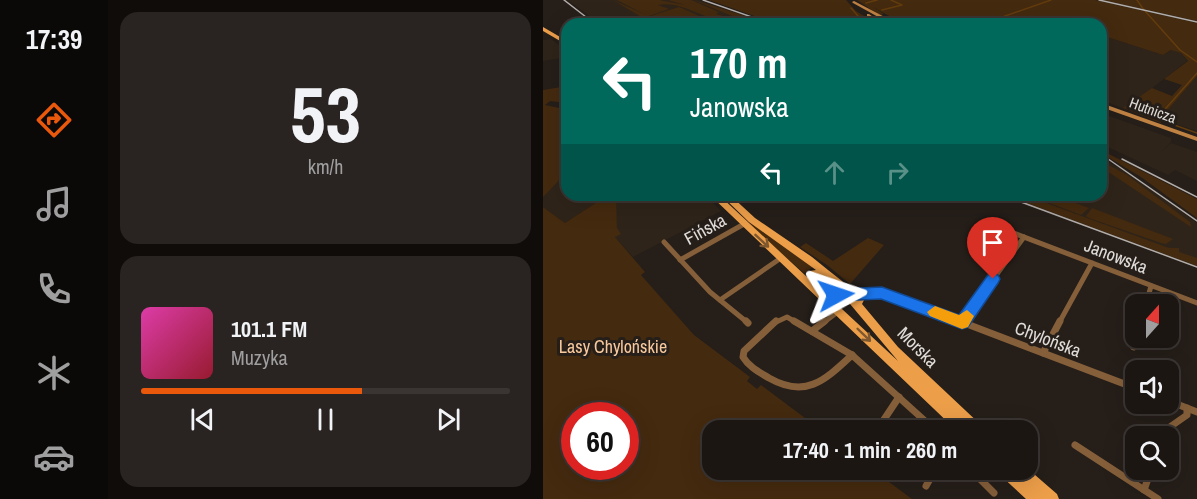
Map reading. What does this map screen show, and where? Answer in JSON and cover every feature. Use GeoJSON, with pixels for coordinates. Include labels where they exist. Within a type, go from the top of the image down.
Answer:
{"type":"FeatureCollection","features":[{"type":"Feature","properties":{"kind":"main road"},"geometry":{"type":"LineString","coordinates":[[853,1],[874,18]]}},
{"type":"Feature","properties":{"kind":"main road"},"geometry":{"type":"LineString","coordinates":[[865,11],[881,18]]}},
{"type":"Feature","properties":{"kind":"main road"},"geometry":{"type":"LineString","coordinates":[[543,27],[561,35]]}},
{"type":"Feature","properties":{"kind":"main road"},"geometry":{"type":"LineString","coordinates":[[543,27],[561,39]]}},
{"type":"Feature","properties":{"kind":"main road","name":"Hutnicza"},"geometry":{"type":"LineString","coordinates":[[1107,107],[1197,139]]}},
{"type":"Feature","properties":{"kind":"main road","name":"Morska"},"geometry":{"type":"LineString","coordinates":[[720,201],[953,420]]}},
{"type":"Feature","properties":{"kind":"main road","name":"Morska"},"geometry":{"type":"LineString","coordinates":[[732,201],[759,226],[825,272],[847,294],[894,350],[968,420]]}},
{"type":"Feature","properties":{"kind":"main road"},"geometry":{"type":"LineString","coordinates":[[825,272],[813,274],[813,288],[847,294]]}},
{"type":"Feature","properties":{"kind":"main road"},"geometry":{"type":"LineString","coordinates":[[856,305],[863,292]]}},
{"type":"Feature","properties":{"kind":"main road"},"geometry":{"type":"LineString","coordinates":[[1016,480],[1036,499]]}},
{"type":"Feature","properties":{"kind":"main road"},"geometry":{"type":"LineString","coordinates":[[1031,480],[1052,499]]}},
{"type":"Feature","properties":{"kind":"street","name":"Fińska"},"geometry":{"type":"LineString","coordinates":[[680,260],[744,224]]}},
{"type":"Feature","properties":{"kind":"street","name":"Janowska"},"geometry":{"type":"LineString","coordinates":[[995,226],[1197,303]]}},
{"type":"Feature","properties":{"kind":"street"},"geometry":{"type":"LineString","coordinates":[[962,322],[1024,237]]}},
{"type":"Feature","properties":{"kind":"street"},"geometry":{"type":"LineString","coordinates":[[664,242],[720,300],[748,323]]}},
{"type":"Feature","properties":{"kind":"street"},"geometry":{"type":"LineString","coordinates":[[720,300],[780,258]]}},
{"type":"Feature","properties":{"kind":"street"},"geometry":{"type":"LineString","coordinates":[[1043,353],[1092,263]]}},
{"type":"Feature","properties":{"kind":"street"},"geometry":{"type":"LineString","coordinates":[[1149,294],[1151,286]]}},
{"type":"Feature","properties":{"kind":"street","name":"Chylońska"},"geometry":{"type":"LineString","coordinates":[[847,294],[863,292],[887,294],[1125,384]]}},
{"type":"Feature","properties":{"kind":"street"},"geometry":{"type":"LineString","coordinates":[[812,331],[839,311]]}},
{"type":"Feature","properties":{"kind":"street"},"geometry":{"type":"LineString","coordinates":[[852,355],[811,387],[802,389],[780,386],[747,363],[743,355],[778,319],[785,317],[852,355],[924,420]]}},
{"type":"Feature","properties":{"kind":"street"},"geometry":{"type":"LineString","coordinates":[[884,420],[899,398]]}},
{"type":"Feature","properties":{"kind":"street"},"geometry":{"type":"LineString","coordinates":[[1179,405],[1197,412]]}},
{"type":"Feature","properties":{"kind":"street"},"geometry":{"type":"LineString","coordinates":[[1172,426],[1187,416],[1187,408]]}},
{"type":"Feature","properties":{"kind":"street"},"geometry":{"type":"LineString","coordinates":[[1075,445],[1158,499]]}},
{"type":"Feature","properties":{"kind":"street"},"geometry":{"type":"LineString","coordinates":[[926,486],[929,480]]}},
{"type":"Feature","properties":{"kind":"street"},"geometry":{"type":"LineString","coordinates":[[981,480],[994,493]]}},
{"type":"Feature","properties":{"kind":"street"},"geometry":{"type":"LineString","coordinates":[[1144,490],[1148,480]]}},
{"type":"Feature","properties":{"kind":"shaded area"},"geometry":{"type":"Polygon","coordinates":[[[568,0],[699,0],[752,18],[592,18],[568,0]]]}},
{"type":"Feature","properties":{"kind":"shaded area"},"geometry":{"type":"Polygon","coordinates":[[[1107,37],[1163,55],[1172,50],[1181,53],[1187,61],[1125,109],[1107,102],[1107,37]]]}},
{"type":"Feature","properties":{"kind":"shaded area"},"geometry":{"type":"Polygon","coordinates":[[[551,39],[561,46],[561,58],[543,61],[543,40],[551,39]]]}},
{"type":"Feature","properties":{"kind":"shaded area"},"geometry":{"type":"Polygon","coordinates":[[[1197,76],[1197,131],[1164,120],[1162,117],[1197,76]]]}},
{"type":"Feature","properties":{"kind":"shaded area"},"geometry":{"type":"Polygon","coordinates":[[[1107,115],[1171,138],[1171,142],[1160,153],[1171,143],[1197,152],[1197,181],[1175,170],[1168,175],[1107,147],[1107,115]]]}},
{"type":"Feature","properties":{"kind":"shaded area"},"geometry":{"type":"Polygon","coordinates":[[[561,152],[561,201],[599,201],[565,223],[543,207],[543,165],[561,152]]]}},
{"type":"Feature","properties":{"kind":"shaded area"},"geometry":{"type":"Polygon","coordinates":[[[1107,161],[1130,174],[1197,223],[1197,264],[1027,201],[1107,201],[1107,161]]]}},
{"type":"Feature","properties":{"kind":"shaded area"},"geometry":{"type":"Polygon","coordinates":[[[615,201],[711,201],[721,211],[633,257],[615,237],[617,228],[615,201]]]}},
{"type":"Feature","properties":{"kind":"green space"},"geometry":{"type":"Polygon","coordinates":[[[613,0],[646,15],[617,0],[659,0],[685,5],[668,0],[691,0],[719,12],[716,14],[731,18],[711,18],[667,4],[658,5],[669,9],[643,18],[613,0]]]}},
{"type":"Feature","properties":{"kind":"green space"},"geometry":{"type":"Polygon","coordinates":[[[694,0],[751,18],[737,18],[694,0]]]}},
{"type":"Feature","properties":{"kind":"green space"},"geometry":{"type":"Polygon","coordinates":[[[709,0],[846,0],[856,11],[867,18],[760,18],[709,0]]]}},
{"type":"Feature","properties":{"kind":"green space"},"geometry":{"type":"Polygon","coordinates":[[[857,0],[1095,0],[1197,23],[1197,76],[1162,117],[1161,123],[1123,108],[1152,88],[1172,96],[1182,85],[1164,79],[1188,61],[1181,53],[1171,50],[1163,55],[1107,37],[1107,18],[886,18],[891,17],[873,7],[884,14],[879,15],[857,0]]]}},
{"type":"Feature","properties":{"kind":"green space"},"geometry":{"type":"Polygon","coordinates":[[[1103,0],[1197,0],[1197,21],[1103,0]]]}},
{"type":"Feature","properties":{"kind":"green space"},"geometry":{"type":"Polygon","coordinates":[[[679,7],[704,18],[658,18],[654,16],[658,18],[644,18],[679,7]]]}},
{"type":"Feature","properties":{"kind":"green space"},"geometry":{"type":"Polygon","coordinates":[[[561,87],[561,102],[550,101],[545,105],[561,108],[561,178],[543,197],[543,90],[561,87]]]}},
{"type":"Feature","properties":{"kind":"green space"},"geometry":{"type":"Polygon","coordinates":[[[1107,153],[1197,199],[1197,218],[1141,177],[1107,157],[1107,153]]]}},
{"type":"Feature","properties":{"kind":"green space"},"geometry":{"type":"Polygon","coordinates":[[[1107,164],[1127,175],[1190,222],[1191,227],[1107,171],[1107,164]]]}},
{"type":"Feature","properties":{"kind":"green space","name":"Lasy Chylońskie"},"geometry":{"type":"Polygon","coordinates":[[[599,201],[616,201],[617,228],[621,234],[615,237],[645,272],[641,275],[694,335],[750,377],[747,381],[757,389],[761,385],[808,420],[702,420],[702,480],[886,480],[912,499],[543,499],[543,207],[565,223],[599,201]]]}},
{"type":"Feature","properties":{"kind":"green space"},"geometry":{"type":"Polygon","coordinates":[[[1021,201],[1040,201],[1169,248],[1179,248],[1179,252],[1197,258],[1197,266],[1021,201]]]}},
{"type":"Feature","properties":{"kind":"green space"},"geometry":{"type":"Polygon","coordinates":[[[1045,201],[1070,201],[1089,208],[1081,215],[1045,201]]]}},
{"type":"Feature","properties":{"kind":"green space"},"geometry":{"type":"Polygon","coordinates":[[[1092,208],[1173,239],[1166,244],[1161,243],[1089,218],[1086,216],[1092,208]]]}},
{"type":"Feature","properties":{"kind":"green space"},"geometry":{"type":"Polygon","coordinates":[[[743,216],[814,266],[804,273],[740,217],[743,216]]]}},
{"type":"Feature","properties":{"kind":"green space"},"geometry":{"type":"Polygon","coordinates":[[[868,238],[884,245],[850,284],[800,247],[806,243],[833,261],[868,238]]]}},
{"type":"Feature","properties":{"kind":"waterway"},"geometry":{"type":"LineString","coordinates":[[866,3],[877,0]]}},
{"type":"Feature","properties":{"kind":"waterway"},"geometry":{"type":"LineString","coordinates":[[882,10],[902,5],[891,0]]}},
{"type":"Feature","properties":{"kind":"waterway"},"geometry":{"type":"LineString","coordinates":[[999,18],[1051,0]]}},
{"type":"Feature","properties":{"kind":"waterway"},"geometry":{"type":"LineString","coordinates":[[1137,0],[1144,10]]}},
{"type":"Feature","properties":{"kind":"waterway"},"geometry":{"type":"LineString","coordinates":[[851,8],[858,16],[853,18]]}},
{"type":"Feature","properties":{"kind":"waterway"},"geometry":{"type":"LineString","coordinates":[[1145,11],[1180,50],[1197,62]]}},
{"type":"Feature","properties":{"kind":"waterway"},"geometry":{"type":"LineString","coordinates":[[1197,73],[1159,116],[1163,121],[1197,133]]}},
{"type":"Feature","properties":{"kind":"railway"},"geometry":{"type":"LineString","coordinates":[[564,0],[587,18]]}},
{"type":"Feature","properties":{"kind":"railway"},"geometry":{"type":"LineString","coordinates":[[703,0],[755,18]]}},
{"type":"Feature","properties":{"kind":"railway"},"geometry":{"type":"LineString","coordinates":[[1099,0],[1197,22]]}},
{"type":"Feature","properties":{"kind":"railway"},"geometry":{"type":"LineString","coordinates":[[1107,158],[1197,221]]}},
{"type":"Feature","properties":{"kind":"railway"},"geometry":{"type":"LineString","coordinates":[[1122,159],[1197,197]]}},
{"type":"Feature","properties":{"kind":"railway"},"geometry":{"type":"LineString","coordinates":[[1018,201],[1197,267]]}},
{"type":"Feature","properties":{"kind":"slow traffic"},"geometry":{"type":"LineString","coordinates":[[935,312],[962,322],[967,316]]}},
{"type":"Feature","properties":{"kind":"route"},"geometry":{"type":"LineString","coordinates":[[836,295],[860,292],[882,293],[962,322],[993,279]]}}]}
